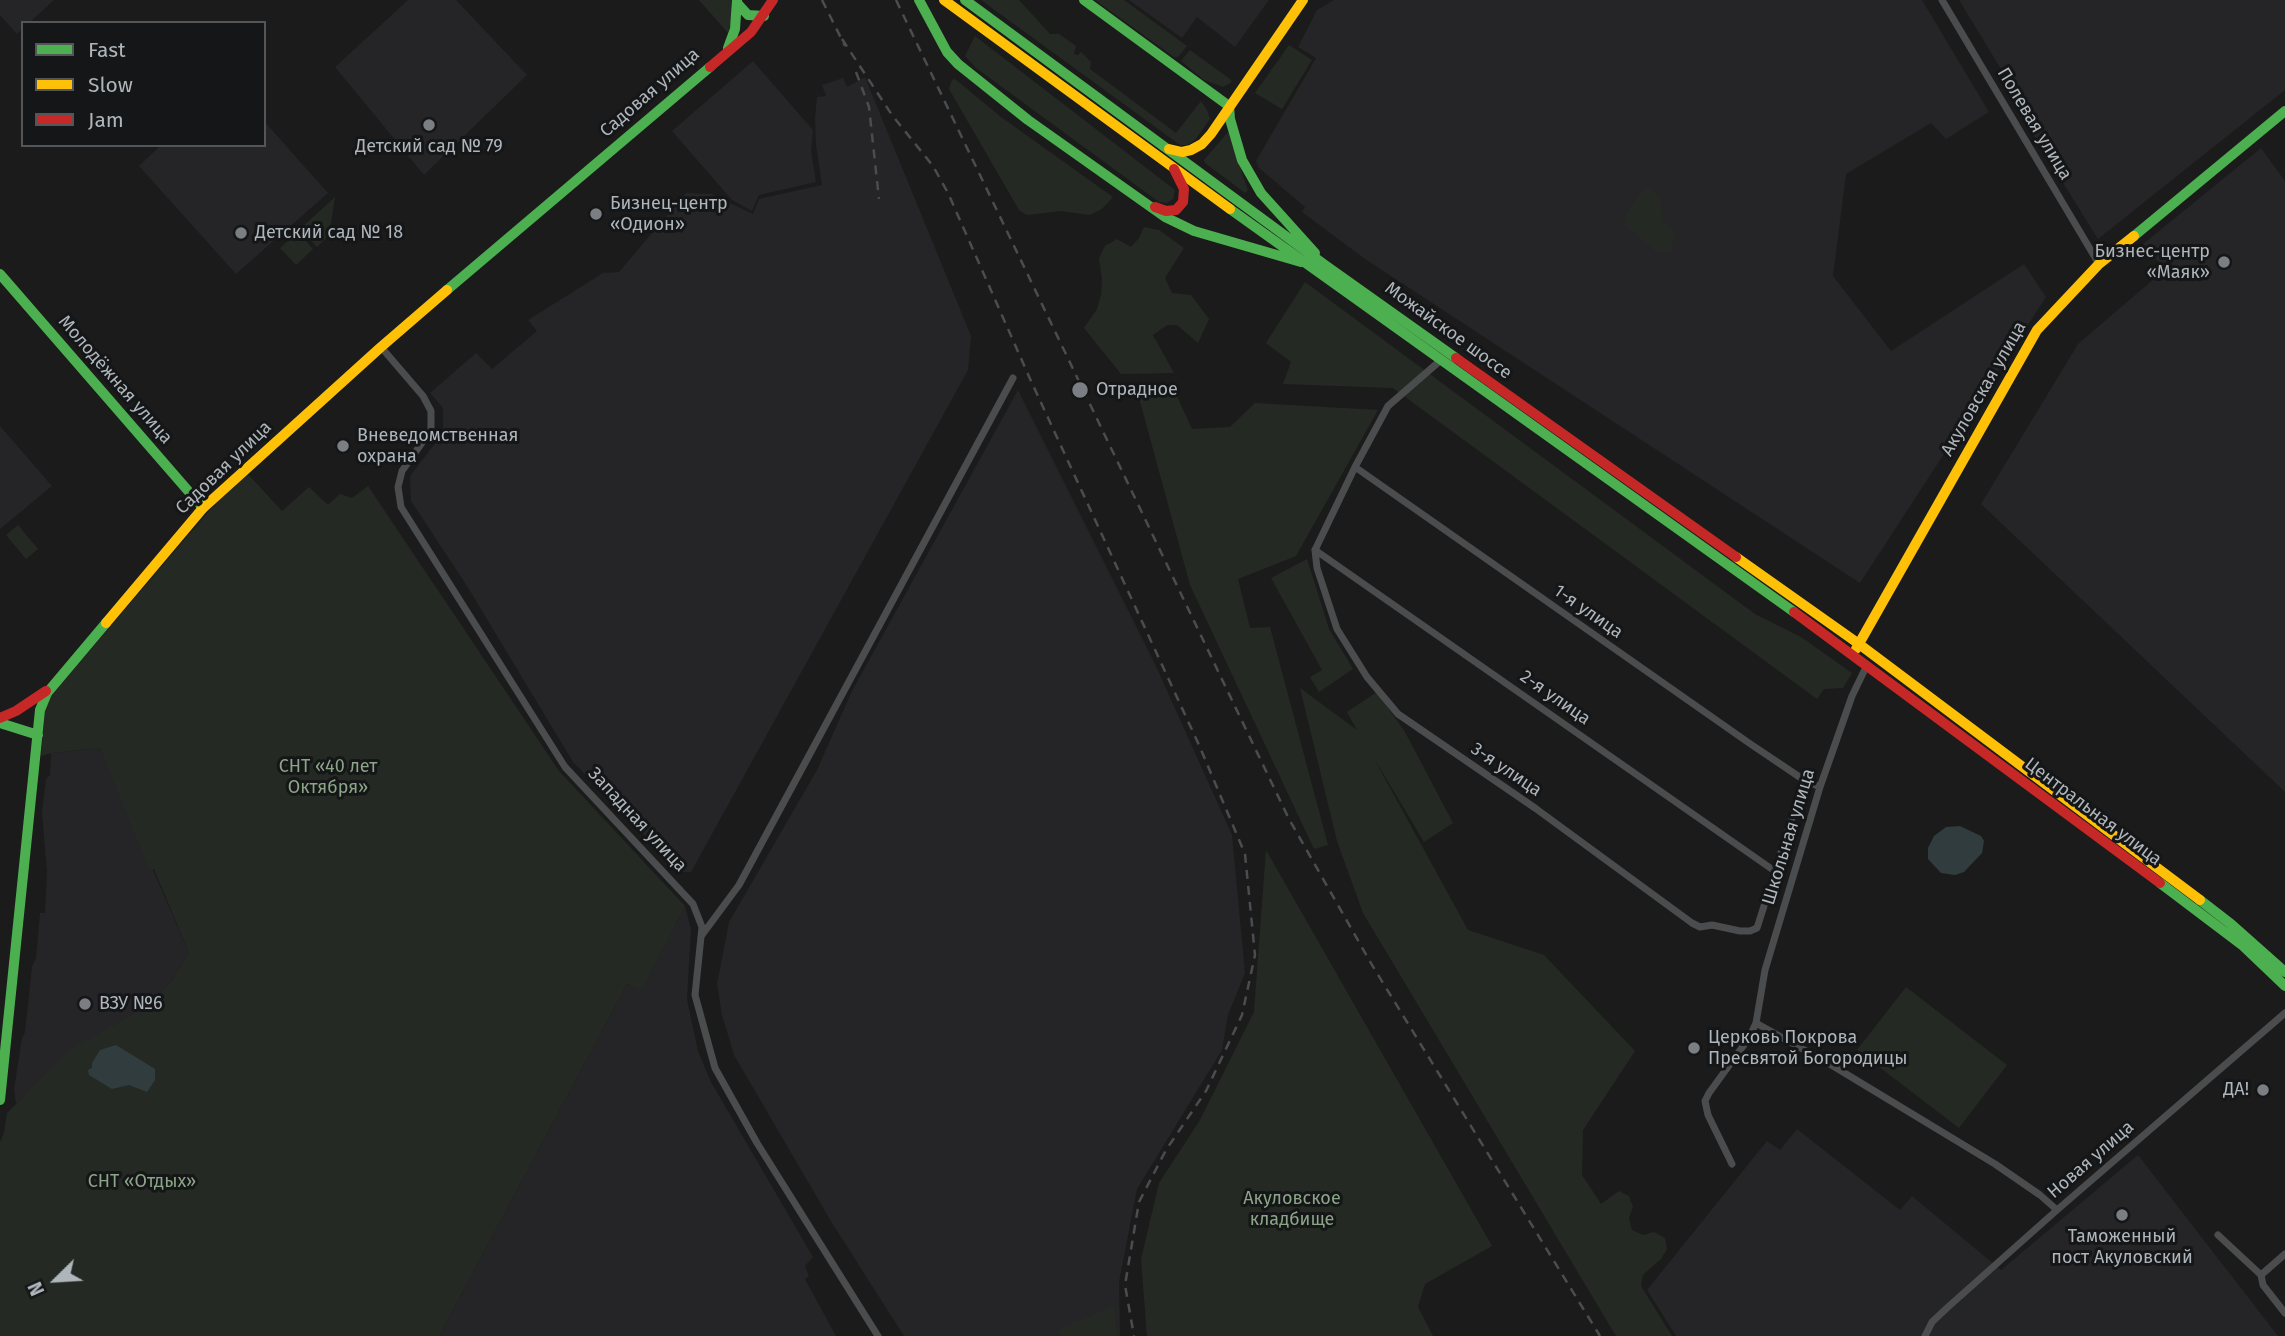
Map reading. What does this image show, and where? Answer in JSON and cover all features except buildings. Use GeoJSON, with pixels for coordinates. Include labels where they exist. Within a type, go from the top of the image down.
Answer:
{"type":"FeatureCollection","features":[{"type":"Feature","properties":{"kind":"street","name":"Садовая улица"},"geometry":{"type":"LineString","coordinates":[[0,1100],[42,701],[51,687],[203,509],[381,347],[751,32],[774,0]]}},
{"type":"Feature","properties":{"kind":"street"},"geometry":{"type":"LineString","coordinates":[[919,0],[943,45],[958,64],[1028,120],[1166,218],[1194,231],[1308,265]]}},
{"type":"Feature","properties":{"kind":"street","name":"Можайское шоссе"},"geometry":{"type":"LineString","coordinates":[[944,0],[1441,360],[1913,687]]}},
{"type":"Feature","properties":{"kind":"street","name":"Можайское шоссе"},"geometry":{"type":"LineString","coordinates":[[965,0],[1163,147],[1856,649],[1871,668]]}},
{"type":"Feature","properties":{"kind":"street"},"geometry":{"type":"LineString","coordinates":[[1084,0],[1229,106],[1242,160],[1261,192],[1325,265]]}},
{"type":"Feature","properties":{"kind":"street"},"geometry":{"type":"LineString","coordinates":[[1163,147],[1182,152],[1202,144],[1303,0]]}},
{"type":"Feature","properties":{"kind":"street","name":"Полевая улица"},"geometry":{"type":"LineString","coordinates":[[1942,0],[2099,264]]}},
{"type":"Feature","properties":{"kind":"street"},"geometry":{"type":"LineString","coordinates":[[737,2],[748,15],[764,16]]}},
{"type":"Feature","properties":{"kind":"street"},"geometry":{"type":"LineString","coordinates":[[728,49],[735,29],[737,2]]}},
{"type":"Feature","properties":{"kind":"street","name":"Акуловская улица"},"geometry":{"type":"LineString","coordinates":[[1856,649],[2037,330],[2099,264],[2285,111]]}},
{"type":"Feature","properties":{"kind":"street"},"geometry":{"type":"LineString","coordinates":[[1145,203],[1166,211],[1176,210],[1183,202],[1184,189],[1174,169]]}},
{"type":"Feature","properties":{"kind":"street","name":"Молодёжная улица"},"geometry":{"type":"LineString","coordinates":[[0,275],[203,509]]}},
{"type":"Feature","properties":{"kind":"street","name":"Западная улица"},"geometry":{"type":"LineString","coordinates":[[381,347],[423,396],[431,411],[431,430],[402,471],[398,487],[401,507],[565,766],[693,904],[702,926],[695,995],[715,1068],[757,1143],[878,1336]]}},
{"type":"Feature","properties":{"kind":"street"},"geometry":{"type":"LineString","coordinates":[[1315,550],[1388,406],[1441,360]]}},
{"type":"Feature","properties":{"kind":"street"},"geometry":{"type":"LineString","coordinates":[[701,936],[739,885],[1013,378]]}},
{"type":"Feature","properties":{"kind":"street","name":"1-я улица"},"geometry":{"type":"LineString","coordinates":[[1355,467],[1749,743],[1820,787]]}},
{"type":"Feature","properties":{"kind":"street","name":"2-я улица"},"geometry":{"type":"LineString","coordinates":[[1315,550],[1776,872]]}},
{"type":"Feature","properties":{"kind":"street","name":"3-я улица"},"geometry":{"type":"LineString","coordinates":[[1315,550],[1317,568],[1345,644],[1367,677],[1408,723],[1535,808],[1692,923],[1700,927],[1712,925],[1740,931],[1758,928],[1776,872]]}},
{"type":"Feature","properties":{"kind":"street","name":"Школьная улица"},"geometry":{"type":"LineString","coordinates":[[1732,1164],[1708,1115],[1705,1101],[1749,1038],[1756,1023],[1765,970],[1820,787],[1852,696],[1871,668]]}},
{"type":"Feature","properties":{"kind":"street","name":"Центральная улица"},"geometry":{"type":"LineString","coordinates":[[1871,668],[2242,945],[2285,986]]}},
{"type":"Feature","properties":{"kind":"street"},"geometry":{"type":"LineString","coordinates":[[0,718],[16,712],[51,687]]}},
{"type":"Feature","properties":{"kind":"street","name":"Центральная улица"},"geometry":{"type":"LineString","coordinates":[[1913,687],[2220,915],[2285,972]]}},
{"type":"Feature","properties":{"kind":"street"},"geometry":{"type":"LineString","coordinates":[[0,723],[38,735]]}},
{"type":"Feature","properties":{"kind":"street"},"geometry":{"type":"LineString","coordinates":[[1776,872],[1804,779]]}},
{"type":"Feature","properties":{"kind":"street","name":"Новая улица"},"geometry":{"type":"LineString","coordinates":[[1925,1336],[1932,1322],[2285,1013]]}},
{"type":"Feature","properties":{"kind":"street"},"geometry":{"type":"LineString","coordinates":[[1756,1023],[1995,1164],[2057,1210]]}},
{"type":"Feature","properties":{"kind":"street"},"geometry":{"type":"LineString","coordinates":[[2218,1235],[2261,1275],[2263,1285],[2285,1313]]}},
{"type":"Feature","properties":{"kind":"street"},"geometry":{"type":"LineString","coordinates":[[2261,1275],[2285,1254]]}},
{"type":"Feature","properties":{"kind":"shaded area"},"geometry":{"type":"Polygon","coordinates":[[[0,0],[54,0],[31,21],[21,21],[21,31],[17,34],[0,15],[0,0]]]}},
{"type":"Feature","properties":{"kind":"shaded area","name":"Детский сад № 79"},"geometry":{"type":"Polygon","coordinates":[[[408,0],[456,0],[527,75],[424,175],[335,67],[408,0]]]}},
{"type":"Feature","properties":{"kind":"shaded area"},"geometry":{"type":"Polygon","coordinates":[[[1129,0],[1269,0],[1235,47],[1197,17],[1182,38],[1129,0]]]}},
{"type":"Feature","properties":{"kind":"shaded area"},"geometry":{"type":"Polygon","coordinates":[[[1334,0],[1922,0],[1989,112],[1946,139],[1931,123],[1846,174],[1833,276],[1891,351],[2024,264],[2046,297],[1860,583],[1365,259],[1302,212],[1305,207],[1258,167],[1256,161],[1316,58],[1298,47],[1317,10],[1334,0]]]}},
{"type":"Feature","properties":{"kind":"shaded area"},"geometry":{"type":"Polygon","coordinates":[[[1959,0],[2285,0],[2285,90],[2098,239],[2034,136],[2030,117],[1959,0]]]}},
{"type":"Feature","properties":{"kind":"shaded area"},"geometry":{"type":"Polygon","coordinates":[[[753,61],[813,130],[811,151],[816,182],[759,195],[752,211],[732,200],[672,131],[753,61]]]}},
{"type":"Feature","properties":{"kind":"shaded area"},"geometry":{"type":"Polygon","coordinates":[[[865,77],[971,336],[968,370],[691,872],[680,872],[573,762],[467,586],[411,501],[410,476],[443,433],[443,408],[430,393],[476,353],[492,369],[537,331],[528,320],[603,273],[619,272],[686,193],[711,194],[753,214],[759,199],[822,185],[816,145],[817,97],[826,96],[822,85],[843,78],[847,87],[865,77]]]}},
{"type":"Feature","properties":{"kind":"shaded area","name":"Детский сад № 18"},"geometry":{"type":"Polygon","coordinates":[[[266,123],[328,193],[236,274],[139,166],[159,147],[266,147],[266,123]]]}},
{"type":"Feature","properties":{"kind":"shaded area"},"geometry":{"type":"Polygon","coordinates":[[[2261,148],[2285,181],[2285,792],[1981,504],[2078,344],[2162,272],[2163,267],[2143,244],[2261,148]]]}},
{"type":"Feature","properties":{"kind":"shaded area"},"geometry":{"type":"Polygon","coordinates":[[[1018,390],[1155,664],[1232,835],[1245,973],[1228,1015],[1222,1050],[1137,1189],[1119,1282],[1120,1336],[904,1336],[832,1223],[734,1055],[722,1015],[717,984],[729,922],[817,770],[852,691],[1018,390]]]}},
{"type":"Feature","properties":{"kind":"shaded area"},"geometry":{"type":"Polygon","coordinates":[[[0,426],[52,486],[0,529],[0,426]]]}},
{"type":"Feature","properties":{"kind":"shaded area"},"geometry":{"type":"Polygon","coordinates":[[[100,748],[189,953],[171,982],[148,1006],[16,1104],[14,1089],[25,1032],[32,967],[36,958],[40,913],[45,913],[47,872],[42,812],[46,779],[50,775],[51,753],[100,748]]]}},
{"type":"Feature","properties":{"kind":"shaded area"},"geometry":{"type":"Polygon","coordinates":[[[1960,826],[1981,836],[1984,841],[1982,853],[1964,872],[1955,875],[1941,873],[1928,859],[1928,848],[1934,836],[1946,827],[1960,826]]]}},
{"type":"Feature","properties":{"kind":"shaded area"},"geometry":{"type":"Polygon","coordinates":[[[685,906],[691,929],[687,1000],[698,1051],[711,1082],[813,1257],[805,1266],[809,1276],[805,1279],[836,1336],[439,1336],[627,984],[642,989],[685,906]]]}},
{"type":"Feature","properties":{"kind":"shaded area"},"geometry":{"type":"Polygon","coordinates":[[[116,1045],[155,1069],[155,1080],[147,1092],[129,1085],[112,1089],[89,1075],[88,1070],[92,1068],[100,1050],[116,1045]]]}},
{"type":"Feature","properties":{"kind":"shaded area"},"geometry":{"type":"Polygon","coordinates":[[[1797,1129],[1900,1210],[1912,1196],[2001,1270],[2138,1155],[2278,1336],[1676,1336],[1647,1290],[1767,1141],[1780,1150],[1797,1129]]]}},
{"type":"Feature","properties":{"kind":"green space"},"geometry":{"type":"Polygon","coordinates":[[[699,0],[731,0],[732,18],[728,33],[699,0]]]}},
{"type":"Feature","properties":{"kind":"green space"},"geometry":{"type":"Polygon","coordinates":[[[981,0],[1019,0],[1050,34],[1059,34],[1076,46],[1074,54],[1081,52],[1091,62],[1090,69],[1176,133],[1201,101],[1210,119],[1195,140],[1187,145],[1180,145],[981,0]]]}},
{"type":"Feature","properties":{"kind":"green space"},"geometry":{"type":"Polygon","coordinates":[[[1095,0],[1124,0],[1187,46],[1178,57],[1174,57],[1095,0]]]}},
{"type":"Feature","properties":{"kind":"green space"},"geometry":{"type":"Polygon","coordinates":[[[975,36],[1175,190],[1173,199],[1167,203],[1159,202],[976,68],[965,56],[975,36]]]}},
{"type":"Feature","properties":{"kind":"green space"},"geometry":{"type":"Polygon","coordinates":[[[1289,45],[1312,60],[1282,109],[1255,93],[1289,45]]]}},
{"type":"Feature","properties":{"kind":"green space"},"geometry":{"type":"Polygon","coordinates":[[[1190,50],[1232,82],[1223,87],[1204,80],[1181,61],[1190,50]]]}},
{"type":"Feature","properties":{"kind":"green space"},"geometry":{"type":"Polygon","coordinates":[[[955,79],[1001,117],[1113,197],[1102,209],[1090,215],[1061,211],[1027,215],[1019,210],[949,89],[955,79]]]}},
{"type":"Feature","properties":{"kind":"green space"},"geometry":{"type":"Polygon","coordinates":[[[1228,132],[1248,190],[1245,193],[1204,160],[1228,132]]]}},
{"type":"Feature","properties":{"kind":"green space"},"geometry":{"type":"Polygon","coordinates":[[[1650,188],[1660,197],[1663,221],[1675,233],[1671,252],[1657,252],[1624,224],[1627,214],[1644,189],[1650,188]]]}},
{"type":"Feature","properties":{"kind":"green space"},"geometry":{"type":"Polygon","coordinates":[[[335,197],[329,235],[317,247],[300,229],[335,197]]]}},
{"type":"Feature","properties":{"kind":"green space"},"geometry":{"type":"Polygon","coordinates":[[[1144,227],[1159,230],[1184,248],[1165,278],[1172,293],[1191,295],[1209,319],[1198,343],[1177,325],[1167,325],[1153,335],[1174,373],[1121,374],[1084,328],[1097,309],[1101,295],[1099,258],[1105,246],[1117,239],[1131,247],[1144,227]]]}},
{"type":"Feature","properties":{"kind":"green space"},"geometry":{"type":"Polygon","coordinates":[[[298,232],[313,249],[296,265],[280,248],[298,232]]]}},
{"type":"Feature","properties":{"kind":"green space"},"geometry":{"type":"Polygon","coordinates":[[[1305,282],[1755,614],[1801,637],[1852,673],[1843,688],[1824,689],[1817,699],[1393,388],[1283,384],[1291,362],[1266,343],[1305,282]]]}},
{"type":"Feature","properties":{"kind":"green space"},"geometry":{"type":"Polygon","coordinates":[[[1175,392],[1192,429],[1230,427],[1255,403],[1378,410],[1296,556],[1238,579],[1250,628],[1270,627],[1328,845],[1314,849],[1190,585],[1138,394],[1175,392]]]}},
{"type":"Feature","properties":{"kind":"green space"},"geometry":{"type":"Polygon","coordinates":[[[247,473],[282,511],[309,487],[328,505],[340,494],[352,498],[368,486],[559,771],[685,906],[642,990],[627,984],[439,1336],[0,1336],[0,1142],[7,1113],[72,1049],[148,1006],[171,982],[189,953],[154,869],[150,869],[146,860],[100,748],[41,756],[46,702],[208,512],[247,473]]]}},
{"type":"Feature","properties":{"kind":"green space"},"geometry":{"type":"Polygon","coordinates":[[[18,525],[38,549],[26,559],[6,535],[18,525]]]}},
{"type":"Feature","properties":{"kind":"green space"},"geometry":{"type":"Polygon","coordinates":[[[1307,559],[1329,629],[1353,669],[1319,692],[1310,677],[1322,670],[1271,578],[1307,559]]]}},
{"type":"Feature","properties":{"kind":"green space"},"geometry":{"type":"Polygon","coordinates":[[[1300,688],[1357,730],[1347,712],[1377,692],[1405,732],[1453,823],[1424,842],[1372,755],[1468,930],[1544,955],[1635,1051],[1583,1130],[1582,1175],[1601,1204],[1619,1191],[1629,1196],[1633,1207],[1629,1218],[1632,1230],[1643,1235],[1654,1232],[1665,1238],[1667,1249],[1661,1259],[1643,1275],[1641,1286],[1672,1336],[1616,1336],[1363,913],[1337,841],[1300,688]]]}},
{"type":"Feature","properties":{"kind":"green space","name":"Акуловское кладбище"},"geometry":{"type":"Polygon","coordinates":[[[1266,850],[1492,1246],[1425,1284],[1418,1307],[1433,1336],[1147,1336],[1141,1259],[1159,1183],[1200,1120],[1254,1012],[1266,850]]]}},
{"type":"Feature","properties":{"kind":"green space"},"geometry":{"type":"Polygon","coordinates":[[[1906,987],[2007,1065],[1959,1128],[1857,1050],[1906,987]]]}},
{"type":"Feature","properties":{"kind":"green space"},"geometry":{"type":"Polygon","coordinates":[[[1114,1306],[1117,1336],[1062,1336],[1058,1330],[1114,1306]]]}},
{"type":"Feature","properties":{"kind":"railway"},"geometry":{"type":"LineString","coordinates":[[822,0],[845,46]]}},
{"type":"Feature","properties":{"kind":"railway"},"geometry":{"type":"LineString","coordinates":[[896,0],[1289,819],[1372,965],[1600,1336]]}},
{"type":"Feature","properties":{"kind":"railway"},"geometry":{"type":"LineString","coordinates":[[842,39],[892,115],[933,166],[948,193],[1031,381],[1199,745],[1245,854],[1255,955],[1242,1015],[1206,1091],[1166,1150],[1139,1202],[1125,1285],[1134,1336]]}},
{"type":"Feature","properties":{"kind":"railway"},"geometry":{"type":"LineString","coordinates":[[856,72],[869,107],[879,199]]}},
{"type":"Feature","properties":{"kind":"traffic: fast"},"geometry":{"type":"LineString","coordinates":[[728,48],[735,29],[737,0]]}},
{"type":"Feature","properties":{"kind":"traffic: fast"},"geometry":{"type":"LineString","coordinates":[[919,0],[947,52],[958,64],[1028,120],[1165,217],[1194,231],[1301,262]]}},
{"type":"Feature","properties":{"kind":"traffic: fast"},"geometry":{"type":"LineString","coordinates":[[965,0],[1456,358]]}},
{"type":"Feature","properties":{"kind":"traffic: fast"},"geometry":{"type":"LineString","coordinates":[[1084,0],[1229,106],[1242,160],[1261,193],[1315,253]]}},
{"type":"Feature","properties":{"kind":"traffic: fast"},"geometry":{"type":"LineString","coordinates":[[738,4],[748,15],[764,16]]}},
{"type":"Feature","properties":{"kind":"traffic: fast"},"geometry":{"type":"LineString","coordinates":[[447,290],[710,67]]}},
{"type":"Feature","properties":{"kind":"traffic: fast"},"geometry":{"type":"LineString","coordinates":[[2134,236],[2285,111]]}},
{"type":"Feature","properties":{"kind":"traffic: fast"},"geometry":{"type":"LineString","coordinates":[[1230,209],[1794,612]]}},
{"type":"Feature","properties":{"kind":"traffic: fast"},"geometry":{"type":"LineString","coordinates":[[0,274],[203,508]]}},
{"type":"Feature","properties":{"kind":"traffic: fast"},"geometry":{"type":"LineString","coordinates":[[0,1100],[40,710],[47,693],[106,623]]}},
{"type":"Feature","properties":{"kind":"traffic: fast"},"geometry":{"type":"LineString","coordinates":[[0,723],[38,735]]}},
{"type":"Feature","properties":{"kind":"traffic: fast"},"geometry":{"type":"LineString","coordinates":[[2160,883],[2242,945],[2285,986]]}},
{"type":"Feature","properties":{"kind":"traffic: fast"},"geometry":{"type":"LineString","coordinates":[[2200,900],[2285,972]]}},
{"type":"Feature","properties":{"kind":"traffic: slow"},"geometry":{"type":"LineString","coordinates":[[944,0],[1230,209]]}},
{"type":"Feature","properties":{"kind":"traffic: slow"},"geometry":{"type":"LineString","coordinates":[[1169,149],[1182,152],[1191,150],[1202,144],[1211,134],[1303,0]]}},
{"type":"Feature","properties":{"kind":"traffic: slow"},"geometry":{"type":"LineString","coordinates":[[1856,649],[2037,330],[2099,264],[2134,236]]}},
{"type":"Feature","properties":{"kind":"traffic: slow"},"geometry":{"type":"LineString","coordinates":[[106,623],[203,508],[447,290]]}},
{"type":"Feature","properties":{"kind":"traffic: slow"},"geometry":{"type":"LineString","coordinates":[[1736,557],[1859,644],[2200,900]]}},
{"type":"Feature","properties":{"kind":"traffic: jam"},"geometry":{"type":"LineString","coordinates":[[710,67],[751,32],[773,0]]}},
{"type":"Feature","properties":{"kind":"traffic: jam"},"geometry":{"type":"LineString","coordinates":[[1155,207],[1166,211],[1176,210],[1183,202],[1184,189],[1174,169]]}},
{"type":"Feature","properties":{"kind":"traffic: jam"},"geometry":{"type":"LineString","coordinates":[[1456,358],[1736,557]]}},
{"type":"Feature","properties":{"kind":"traffic: jam"},"geometry":{"type":"LineString","coordinates":[[1794,612],[2160,883]]}},
{"type":"Feature","properties":{"kind":"traffic: jam"},"geometry":{"type":"LineString","coordinates":[[0,718],[46,691]]}},
{"type":"Feature","properties":{"kind":"place","name":"Детский сад № 79"},"geometry":{"type":"Point","coordinates":[429,125]}},
{"type":"Feature","properties":{"kind":"place","name":"Бизнец-центр «Одион»"},"geometry":{"type":"Point","coordinates":[596,214]}},
{"type":"Feature","properties":{"kind":"place","name":"Детский сад № 18"},"geometry":{"type":"Point","coordinates":[241,233]}},
{"type":"Feature","properties":{"kind":"place","name":"Бизнес-центр «Маяк»"},"geometry":{"type":"Point","coordinates":[2224,262]}},
{"type":"Feature","properties":{"kind":"place","name":"Отрадное"},"geometry":{"type":"Point","coordinates":[1080,390]}},
{"type":"Feature","properties":{"kind":"place","name":"Вневедомственная охрана"},"geometry":{"type":"Point","coordinates":[343,446]}},
{"type":"Feature","properties":{"kind":"place","name":"ВЗУ №6"},"geometry":{"type":"Point","coordinates":[85,1004]}},
{"type":"Feature","properties":{"kind":"place","name":"Церковь Покрова Пресвятой Богородицы"},"geometry":{"type":"Point","coordinates":[1694,1048]}},
{"type":"Feature","properties":{"kind":"place","name":"ДА!"},"geometry":{"type":"Point","coordinates":[2263,1090]}},
{"type":"Feature","properties":{"kind":"place","name":"Таможенный пост Акуловский"},"geometry":{"type":"Point","coordinates":[2122,1215]}},
{"type":"Feature","properties":{"kind":"park label","name":"СНТ «40 лет Октября»"},"geometry":{"type":"Point","coordinates":[328,777]}},
{"type":"Feature","properties":{"kind":"park label","name":"СНТ «Отдых»"},"geometry":{"type":"Point","coordinates":[142,1182]}}]}
